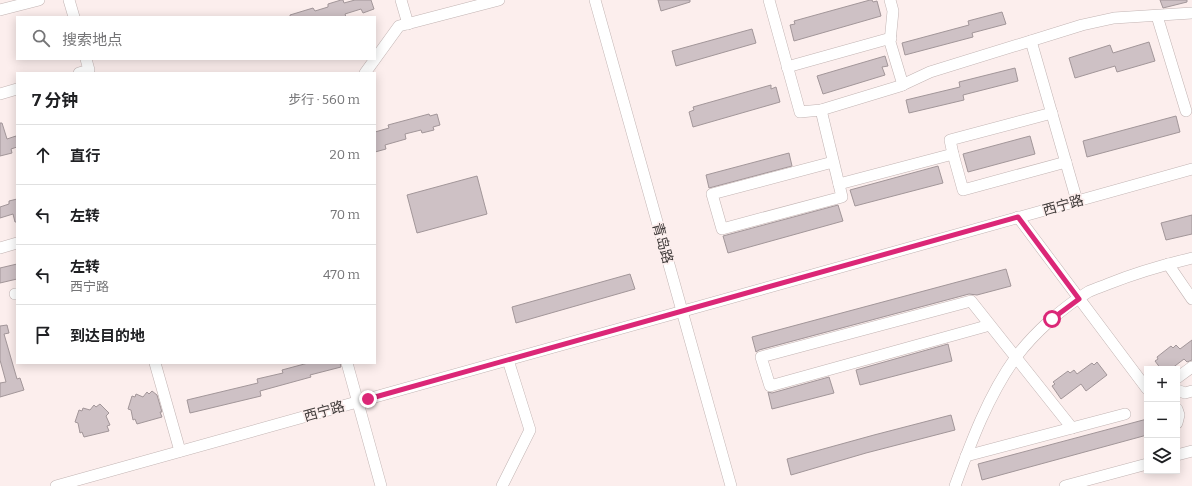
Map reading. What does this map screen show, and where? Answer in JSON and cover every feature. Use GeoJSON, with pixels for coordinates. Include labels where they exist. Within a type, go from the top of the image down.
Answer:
{"type":"FeatureCollection","features":[{"type":"Feature","properties":{"kind":"street"},"geometry":{"type":"LineString","coordinates":[[0,10],[24,2],[39,0]]}},
{"type":"Feature","properties":{"kind":"street"},"geometry":{"type":"LineString","coordinates":[[69,0],[74,16]]}},
{"type":"Feature","properties":{"kind":"street"},"geometry":{"type":"LineString","coordinates":[[401,0],[408,24]]}},
{"type":"Feature","properties":{"kind":"street"},"geometry":{"type":"LineString","coordinates":[[376,58],[400,26],[499,0]]}},
{"type":"Feature","properties":{"kind":"street","name":"青岛路"},"geometry":{"type":"LineString","coordinates":[[595,0],[731,486]]}},
{"type":"Feature","properties":{"kind":"street"},"geometry":{"type":"LineString","coordinates":[[769,0],[800,112],[821,110],[903,85],[930,72],[1082,25],[1114,18],[1192,13]]}},
{"type":"Feature","properties":{"kind":"street"},"geometry":{"type":"LineString","coordinates":[[890,0],[893,11],[890,42],[903,85]]}},
{"type":"Feature","properties":{"kind":"street"},"geometry":{"type":"LineString","coordinates":[[1158,16],[1186,111]]}},
{"type":"Feature","properties":{"kind":"street"},"geometry":{"type":"LineString","coordinates":[[787,67],[891,38]]}},
{"type":"Feature","properties":{"kind":"street"},"geometry":{"type":"LineString","coordinates":[[1031,41],[1077,201]]}},
{"type":"Feature","properties":{"kind":"street"},"geometry":{"type":"LineString","coordinates":[[82,72],[89,70],[86,60]]}},
{"type":"Feature","properties":{"kind":"street"},"geometry":{"type":"LineString","coordinates":[[366,72],[375,60]]}},
{"type":"Feature","properties":{"kind":"street"},"geometry":{"type":"LineString","coordinates":[[0,94],[16,89]]}},
{"type":"Feature","properties":{"kind":"street"},"geometry":{"type":"LineString","coordinates":[[821,110],[842,197],[722,229],[712,194],[833,162]]}},
{"type":"Feature","properties":{"kind":"street"},"geometry":{"type":"LineString","coordinates":[[1052,113],[950,140],[963,190],[1066,162]]}},
{"type":"Feature","properties":{"kind":"street"},"geometry":{"type":"LineString","coordinates":[[839,184],[953,154]]}},
{"type":"Feature","properties":{"kind":"street","name":"西宁路"},"geometry":{"type":"LineString","coordinates":[[56,486],[1192,169]]}},
{"type":"Feature","properties":{"kind":"street"},"geometry":{"type":"LineString","coordinates":[[1018,217],[1144,385]]}},
{"type":"Feature","properties":{"kind":"street"},"geometry":{"type":"LineString","coordinates":[[0,248],[16,243]]}},
{"type":"Feature","properties":{"kind":"street"},"geometry":{"type":"LineString","coordinates":[[955,486],[976,429],[999,384],[1026,345],[1052,319],[1089,292],[1129,275],[1192,258]]}},
{"type":"Feature","properties":{"kind":"street"},"geometry":{"type":"LineString","coordinates":[[1168,264],[1192,299]]}},
{"type":"Feature","properties":{"kind":"street"},"geometry":{"type":"LineString","coordinates":[[990,325],[770,386],[761,357],[971,301],[1072,428]]}},
{"type":"Feature","properties":{"kind":"street"},"geometry":{"type":"LineString","coordinates":[[502,486],[530,430],[508,360]]}},
{"type":"Feature","properties":{"kind":"street"},"geometry":{"type":"LineString","coordinates":[[155,364],[180,451]]}},
{"type":"Feature","properties":{"kind":"street"},"geometry":{"type":"LineString","coordinates":[[347,364],[381,486]]}},
{"type":"Feature","properties":{"kind":"street"},"geometry":{"type":"LineString","coordinates":[[1180,376],[1192,367]]}},
{"type":"Feature","properties":{"kind":"street"},"geometry":{"type":"LineString","coordinates":[[1180,391],[1185,393],[1192,391]]}},
{"type":"Feature","properties":{"kind":"street"},"geometry":{"type":"LineString","coordinates":[[966,456],[1125,414]]}},
{"type":"Feature","properties":{"kind":"street"},"geometry":{"type":"LineString","coordinates":[[1180,454],[1192,451]]}},
{"type":"Feature","properties":{"kind":"street"},"geometry":{"type":"LineString","coordinates":[[1065,486],[1144,465]]}},
{"type":"Feature","properties":{"kind":"building"},"geometry":{"type":"Polygon","coordinates":[[[341,0],[343,0],[344,3],[355,0],[371,0],[374,9],[363,13],[361,9],[345,14],[346,16],[290,16],[313,8],[315,11],[328,7],[328,4],[341,0]]]}},
{"type":"Feature","properties":{"kind":"building"},"geometry":{"type":"Polygon","coordinates":[[[658,0],[690,0],[690,2],[661,11],[658,0]]]}},
{"type":"Feature","properties":{"kind":"building"},"geometry":{"type":"Polygon","coordinates":[[[870,0],[873,2],[877,1],[881,16],[794,41],[790,25],[795,24],[794,21],[870,0]]]}},
{"type":"Feature","properties":{"kind":"building"},"geometry":{"type":"Polygon","coordinates":[[[1160,0],[1187,0],[1187,2],[1163,8],[1160,0]]]}},
{"type":"Feature","properties":{"kind":"building"},"geometry":{"type":"Polygon","coordinates":[[[1002,12],[1006,24],[972,33],[973,37],[905,55],[902,43],[969,25],[968,21],[1002,12]]]}},
{"type":"Feature","properties":{"kind":"building"},"geometry":{"type":"Polygon","coordinates":[[[752,29],[756,43],[676,66],[672,51],[752,29]]]}},
{"type":"Feature","properties":{"kind":"building"},"geometry":{"type":"Polygon","coordinates":[[[1149,42],[1155,61],[1117,72],[1115,66],[1075,78],[1069,58],[1110,45],[1113,53],[1149,42]]]}},
{"type":"Feature","properties":{"kind":"building"},"geometry":{"type":"Polygon","coordinates":[[[885,56],[888,66],[882,67],[885,75],[823,94],[817,76],[885,56]]]}},
{"type":"Feature","properties":{"kind":"building"},"geometry":{"type":"Polygon","coordinates":[[[1015,68],[1018,81],[963,95],[964,100],[909,113],[906,100],[960,87],[959,82],[1015,68]]]}},
{"type":"Feature","properties":{"kind":"building"},"geometry":{"type":"Polygon","coordinates":[[[771,85],[771,89],[776,87],[780,102],[693,127],[689,112],[694,110],[693,107],[771,85]]]}},
{"type":"Feature","properties":{"kind":"building"},"geometry":{"type":"Polygon","coordinates":[[[429,114],[430,116],[437,114],[440,125],[433,127],[434,130],[422,133],[421,130],[405,134],[406,139],[385,145],[386,149],[376,152],[376,132],[389,128],[388,125],[429,114]]]}},
{"type":"Feature","properties":{"kind":"building"},"geometry":{"type":"Polygon","coordinates":[[[1176,116],[1180,132],[1087,157],[1083,141],[1176,116]]]}},
{"type":"Feature","properties":{"kind":"building"},"geometry":{"type":"Polygon","coordinates":[[[0,123],[2,123],[7,139],[16,136],[16,147],[11,149],[12,153],[0,156],[0,123]]]}},
{"type":"Feature","properties":{"kind":"building"},"geometry":{"type":"Polygon","coordinates":[[[1030,136],[1035,154],[968,172],[963,154],[1030,136]]]}},
{"type":"Feature","properties":{"kind":"building"},"geometry":{"type":"Polygon","coordinates":[[[789,153],[792,166],[709,188],[706,175],[789,153]]]}},
{"type":"Feature","properties":{"kind":"building"},"geometry":{"type":"Polygon","coordinates":[[[938,166],[943,183],[855,206],[850,190],[938,166]]]}},
{"type":"Feature","properties":{"kind":"building"},"geometry":{"type":"Polygon","coordinates":[[[477,176],[487,214],[417,233],[407,195],[477,176]]]}},
{"type":"Feature","properties":{"kind":"building"},"geometry":{"type":"Polygon","coordinates":[[[16,199],[16,222],[13,214],[0,218],[0,207],[9,204],[9,201],[16,199]]]}},
{"type":"Feature","properties":{"kind":"building"},"geometry":{"type":"Polygon","coordinates":[[[838,205],[843,221],[728,253],[723,236],[838,205]]]}},
{"type":"Feature","properties":{"kind":"building"},"geometry":{"type":"Polygon","coordinates":[[[1192,215],[1192,234],[1166,240],[1161,223],[1192,215]]]}},
{"type":"Feature","properties":{"kind":"building"},"geometry":{"type":"Polygon","coordinates":[[[16,264],[16,279],[0,283],[0,268],[16,264]]]}},
{"type":"Feature","properties":{"kind":"building"},"geometry":{"type":"Polygon","coordinates":[[[1006,269],[1011,286],[977,295],[969,294],[756,352],[752,337],[1006,269]]]}},
{"type":"Feature","properties":{"kind":"building"},"geometry":{"type":"Polygon","coordinates":[[[630,274],[635,289],[516,323],[512,307],[630,274]]]}},
{"type":"Feature","properties":{"kind":"building"},"geometry":{"type":"Polygon","coordinates":[[[7,325],[9,333],[4,334],[17,379],[20,378],[24,390],[0,397],[0,383],[6,382],[0,360],[0,326],[7,325]]]}},
{"type":"Feature","properties":{"kind":"building"},"geometry":{"type":"Polygon","coordinates":[[[1192,340],[1192,360],[1187,362],[1184,359],[1175,366],[1159,366],[1155,361],[1158,359],[1157,357],[1171,346],[1173,348],[1176,345],[1180,349],[1192,340]]]}},
{"type":"Feature","properties":{"kind":"building"},"geometry":{"type":"Polygon","coordinates":[[[948,344],[952,361],[860,385],[856,370],[948,344]]]}},
{"type":"Feature","properties":{"kind":"building"},"geometry":{"type":"Polygon","coordinates":[[[1097,362],[1107,375],[1086,391],[1081,384],[1061,399],[1052,386],[1055,384],[1053,382],[1068,371],[1070,373],[1074,370],[1077,374],[1092,363],[1094,365],[1097,362]]]}},
{"type":"Feature","properties":{"kind":"building"},"geometry":{"type":"Polygon","coordinates":[[[304,364],[340,364],[341,367],[260,391],[261,396],[190,413],[187,400],[258,383],[257,379],[283,373],[282,370],[304,364]]]}},
{"type":"Feature","properties":{"kind":"building"},"geometry":{"type":"Polygon","coordinates":[[[829,377],[834,393],[772,409],[768,392],[772,393],[829,377]]]}},
{"type":"Feature","properties":{"kind":"building"},"geometry":{"type":"Polygon","coordinates":[[[152,391],[157,395],[162,417],[137,424],[135,419],[133,420],[131,410],[128,409],[132,396],[135,397],[136,394],[143,397],[147,392],[149,394],[152,391]]]}},
{"type":"Feature","properties":{"kind":"building"},"geometry":{"type":"Polygon","coordinates":[[[100,404],[109,413],[106,416],[110,425],[107,426],[109,431],[84,437],[82,432],[80,433],[78,423],[75,422],[79,410],[82,411],[83,408],[90,410],[94,405],[96,407],[100,404]]]}},
{"type":"Feature","properties":{"kind":"building"},"geometry":{"type":"Polygon","coordinates":[[[951,415],[955,430],[866,453],[791,475],[787,459],[951,415]]]}},
{"type":"Feature","properties":{"kind":"building"},"geometry":{"type":"Polygon","coordinates":[[[1144,420],[1144,436],[982,480],[978,464],[1144,420]]]}},
{"type":"Feature","properties":{"kind":"route"},"geometry":{"type":"LineString","coordinates":[[368,399],[1018,217],[1079,299],[1052,319]]}}]}
